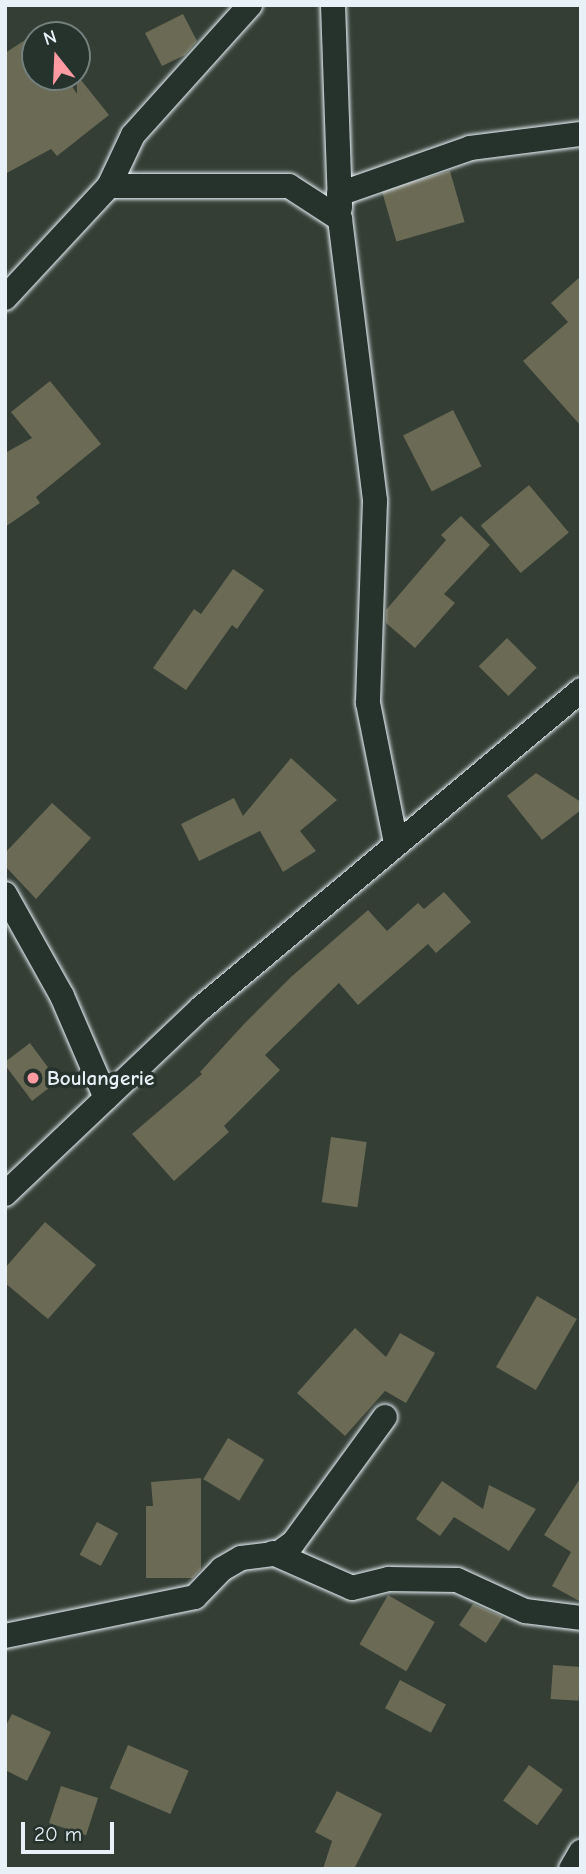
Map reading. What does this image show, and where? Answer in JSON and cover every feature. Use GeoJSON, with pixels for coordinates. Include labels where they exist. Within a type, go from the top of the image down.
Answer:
{"type":"FeatureCollection","features":[{"type":"Feature","properties":{"kind":"street"},"geometry":{"type":"LineString","coordinates":[[5,298],[109,186],[133,135],[250,5]]}},
{"type":"Feature","properties":{"kind":"street"},"geometry":{"type":"LineString","coordinates":[[333,5],[340,219],[375,501],[368,703],[396,843]]}},
{"type":"Feature","properties":{"kind":"street"},"geometry":{"type":"LineString","coordinates":[[339,194],[470,148],[581,134]]}},
{"type":"Feature","properties":{"kind":"street"},"geometry":{"type":"LineString","coordinates":[[109,186],[289,186],[340,219]]}},
{"type":"Feature","properties":{"kind":"street"},"geometry":{"type":"LineString","coordinates":[[5,1194],[201,1008],[581,690]]}},
{"type":"Feature","properties":{"kind":"street"},"geometry":{"type":"LineString","coordinates":[[5,894],[62,996],[106,1098]]}},
{"type":"Feature","properties":{"kind":"street"},"geometry":{"type":"LineString","coordinates":[[5,1636],[195,1597],[222,1569],[241,1558],[273,1553],[293,1542],[385,1417]]}},
{"type":"Feature","properties":{"kind":"street"},"geometry":{"type":"LineString","coordinates":[[273,1553],[352,1588],[389,1579],[457,1580],[525,1611],[581,1618]]}},
{"type":"Feature","properties":{"kind":"street"},"geometry":{"type":"LineString","coordinates":[[571,1869],[581,1852]]}},
{"type":"Feature","properties":{"kind":"building"},"geometry":{"type":"Polygon","coordinates":[[[183,14],[197,41],[185,55],[162,66],[145,33],[183,14]]]}},
{"type":"Feature","properties":{"kind":"building"},"geometry":{"type":"Polygon","coordinates":[[[21,43],[21,91],[75,91],[77,94],[77,91],[90,91],[109,115],[57,156],[51,149],[5,174],[5,53],[21,43]]]}},
{"type":"Feature","properties":{"kind":"building"},"geometry":{"type":"Polygon","coordinates":[[[450,171],[465,222],[396,242],[382,191],[450,171]]]}},
{"type":"Feature","properties":{"kind":"building"},"geometry":{"type":"Polygon","coordinates":[[[581,276],[581,426],[523,361],[568,322],[551,303],[581,276]]]}},
{"type":"Feature","properties":{"kind":"building"},"geometry":{"type":"Polygon","coordinates":[[[50,381],[101,444],[36,497],[40,503],[5,527],[5,453],[32,438],[11,412],[50,381]]]}},
{"type":"Feature","properties":{"kind":"building"},"geometry":{"type":"Polygon","coordinates":[[[453,410],[482,466],[432,492],[403,435],[453,410]]]}},
{"type":"Feature","properties":{"kind":"building"},"geometry":{"type":"Polygon","coordinates":[[[529,485],[569,532],[521,573],[481,525],[529,485]]]}},
{"type":"Feature","properties":{"kind":"building"},"geometry":{"type":"Polygon","coordinates":[[[461,516],[490,545],[444,594],[455,603],[415,648],[386,623],[386,610],[446,540],[441,535],[461,516]]]}},
{"type":"Feature","properties":{"kind":"building"},"geometry":{"type":"Polygon","coordinates":[[[233,569],[264,590],[237,629],[232,625],[186,690],[153,668],[194,609],[201,614],[233,569]]]}},
{"type":"Feature","properties":{"kind":"building"},"geometry":{"type":"Polygon","coordinates":[[[507,638],[537,668],[508,696],[479,666],[507,638]]]}},
{"type":"Feature","properties":{"kind":"building"},"geometry":{"type":"Polygon","coordinates":[[[291,758],[337,800],[300,831],[316,851],[283,872],[260,831],[199,861],[181,824],[234,798],[243,816],[291,758]]]}},
{"type":"Feature","properties":{"kind":"building"},"geometry":{"type":"Polygon","coordinates":[[[536,773],[581,802],[581,810],[542,840],[507,796],[536,773]]]}},
{"type":"Feature","properties":{"kind":"building"},"geometry":{"type":"Polygon","coordinates":[[[52,803],[91,838],[36,899],[5,866],[5,853],[52,803]]]}},
{"type":"Feature","properties":{"kind":"building"},"geometry":{"type":"Polygon","coordinates":[[[444,892],[471,922],[436,953],[428,944],[358,1005],[339,983],[265,1055],[280,1070],[224,1126],[229,1132],[174,1181],[132,1134],[202,1074],[200,1072],[244,1024],[291,977],[368,910],[387,931],[418,903],[424,909],[444,892]]]}},
{"type":"Feature","properties":{"kind":"building"},"geometry":{"type":"Polygon","coordinates":[[[30,1043],[58,1081],[32,1101],[5,1065],[5,1062],[30,1043]]]}},
{"type":"Feature","properties":{"kind":"building"},"geometry":{"type":"Polygon","coordinates":[[[331,1137],[367,1142],[357,1207],[322,1202],[331,1137]]]}},
{"type":"Feature","properties":{"kind":"building"},"geometry":{"type":"Polygon","coordinates":[[[45,1222],[96,1265],[48,1319],[5,1283],[5,1268],[45,1222]]]}},
{"type":"Feature","properties":{"kind":"building"},"geometry":{"type":"Polygon","coordinates":[[[537,1296],[577,1319],[536,1390],[496,1367],[537,1296]]]}},
{"type":"Feature","properties":{"kind":"building"},"geometry":{"type":"Polygon","coordinates":[[[355,1328],[386,1357],[400,1333],[435,1353],[406,1403],[385,1391],[345,1436],[297,1393],[355,1328]]]}},
{"type":"Feature","properties":{"kind":"building"},"geometry":{"type":"Polygon","coordinates":[[[228,1438],[264,1460],[239,1501],[203,1479],[228,1438]]]}},
{"type":"Feature","properties":{"kind":"building"},"geometry":{"type":"Polygon","coordinates":[[[581,1477],[581,1602],[552,1586],[571,1552],[544,1535],[581,1477]]]}},
{"type":"Feature","properties":{"kind":"building"},"geometry":{"type":"Polygon","coordinates":[[[201,1478],[201,1569],[193,1578],[146,1578],[146,1506],[153,1506],[151,1482],[201,1478]]]}},
{"type":"Feature","properties":{"kind":"building"},"geometry":{"type":"Polygon","coordinates":[[[442,1481],[483,1509],[489,1485],[536,1509],[509,1551],[454,1517],[440,1536],[416,1519],[442,1481]]]}},
{"type":"Feature","properties":{"kind":"building"},"geometry":{"type":"Polygon","coordinates":[[[97,1522],[118,1533],[101,1566],[80,1555],[97,1522]]]}},
{"type":"Feature","properties":{"kind":"building"},"geometry":{"type":"Polygon","coordinates":[[[388,1595],[435,1622],[406,1671],[360,1644],[388,1595]]]}},
{"type":"Feature","properties":{"kind":"building"},"geometry":{"type":"Polygon","coordinates":[[[473,1604],[503,1617],[486,1643],[459,1625],[473,1604]]]}},
{"type":"Feature","properties":{"kind":"building"},"geometry":{"type":"Polygon","coordinates":[[[553,1665],[581,1667],[579,1701],[551,1699],[553,1665]]]}},
{"type":"Feature","properties":{"kind":"building"},"geometry":{"type":"Polygon","coordinates":[[[400,1680],[446,1704],[431,1733],[385,1708],[400,1680]]]}},
{"type":"Feature","properties":{"kind":"building"},"geometry":{"type":"Polygon","coordinates":[[[12,1714],[51,1732],[27,1781],[5,1770],[5,1727],[12,1714]]]}},
{"type":"Feature","properties":{"kind":"building"},"geometry":{"type":"Polygon","coordinates":[[[128,1745],[189,1771],[170,1814],[110,1788],[128,1745]]]}},
{"type":"Feature","properties":{"kind":"building"},"geometry":{"type":"Polygon","coordinates":[[[529,1765],[563,1790],[537,1825],[503,1801],[529,1765]]]}},
{"type":"Feature","properties":{"kind":"building"},"geometry":{"type":"Polygon","coordinates":[[[61,1786],[98,1798],[86,1835],[49,1823],[61,1786]]]}},
{"type":"Feature","properties":{"kind":"building"},"geometry":{"type":"Polygon","coordinates":[[[337,1791],[382,1814],[354,1869],[323,1869],[332,1841],[315,1832],[337,1791]]]}},
{"type":"Feature","properties":{"kind":"place","name":"Boulangerie"},"geometry":{"type":"Point","coordinates":[33,1078]}}]}
